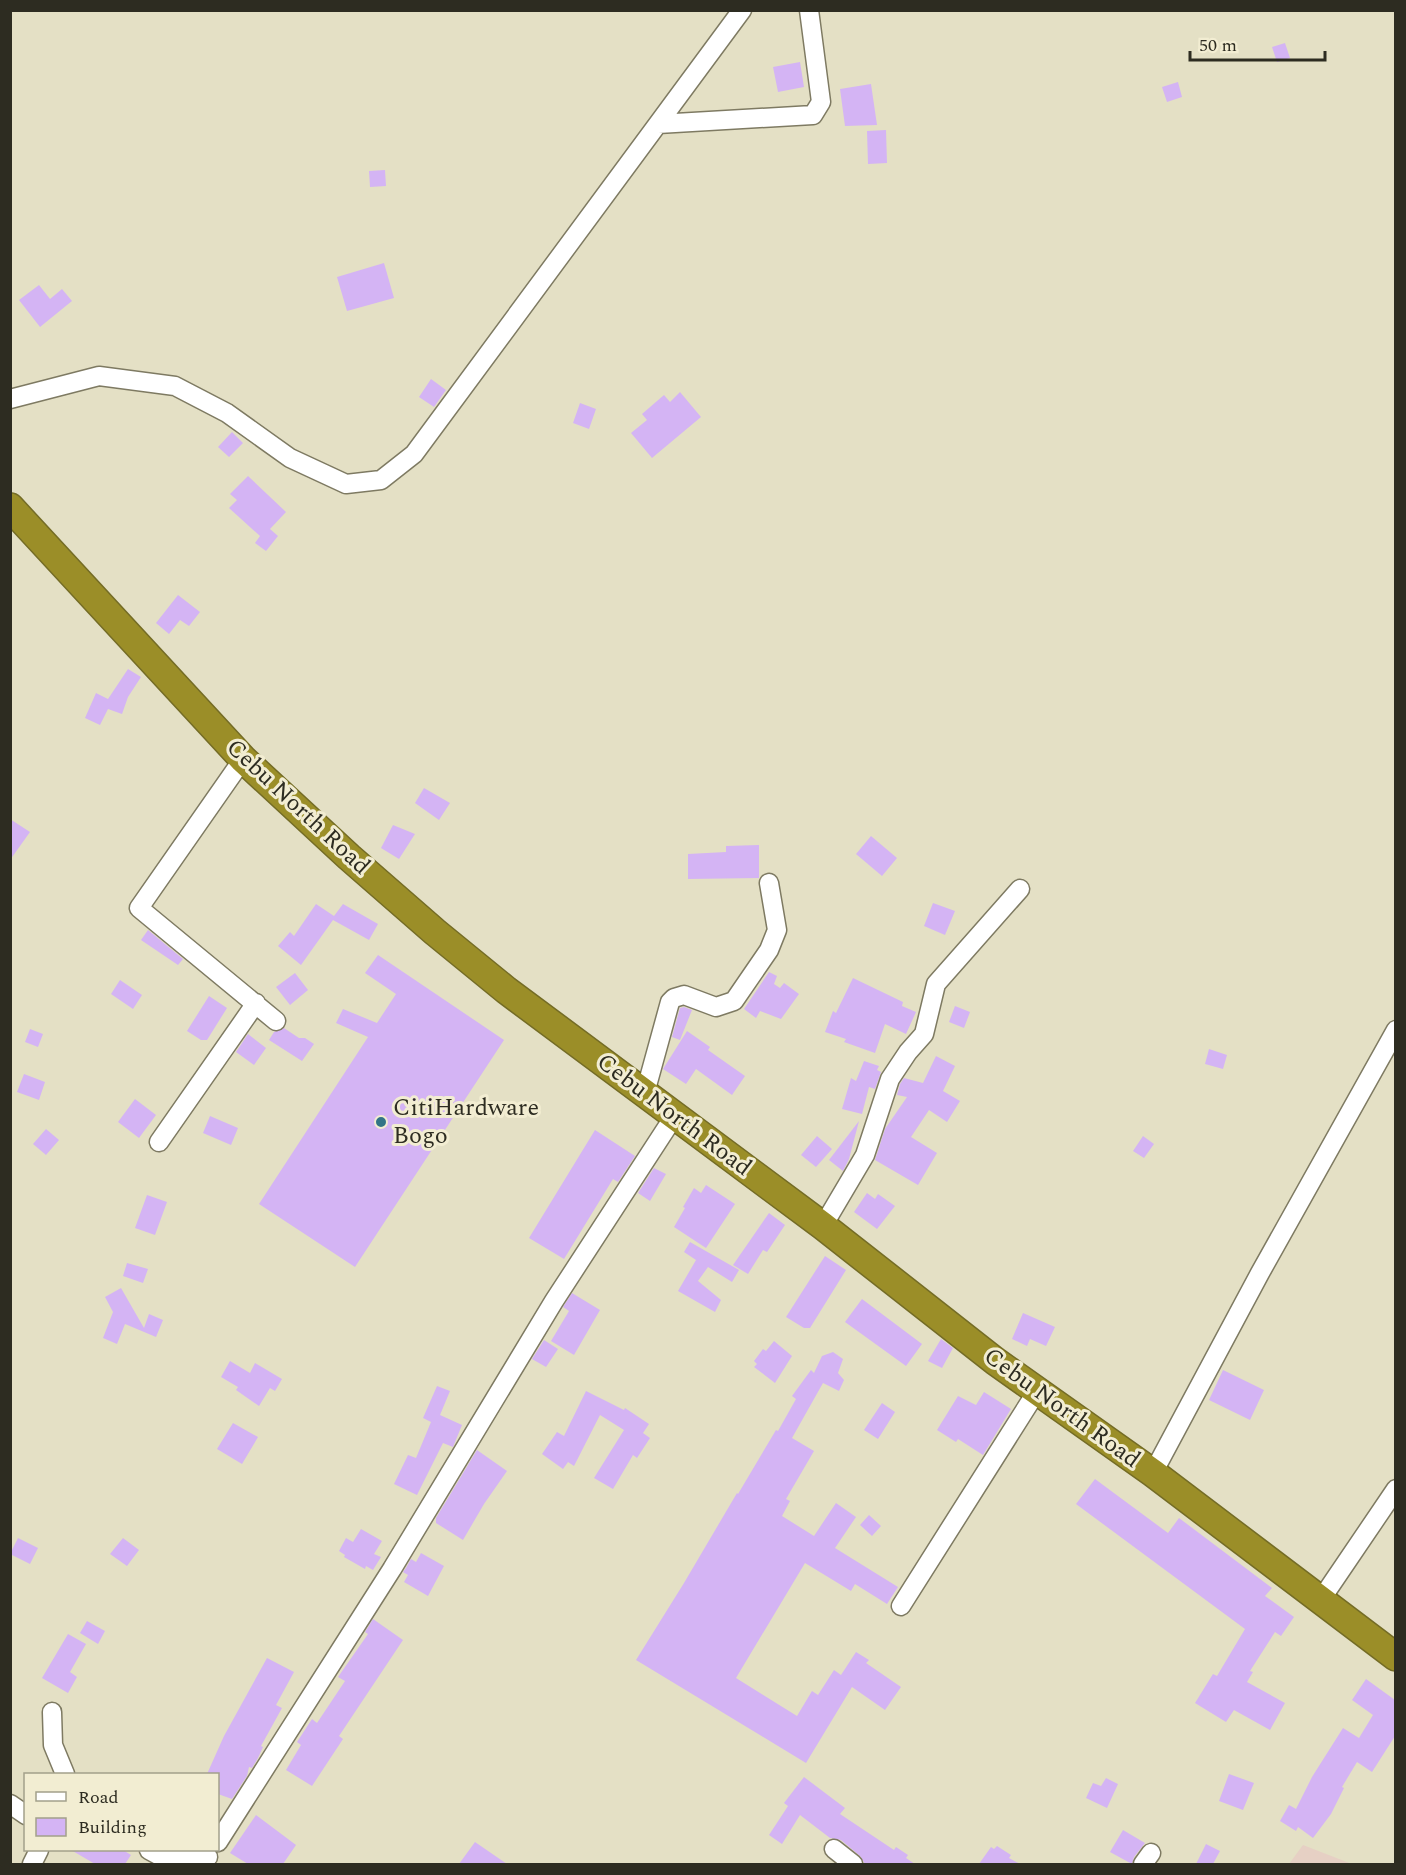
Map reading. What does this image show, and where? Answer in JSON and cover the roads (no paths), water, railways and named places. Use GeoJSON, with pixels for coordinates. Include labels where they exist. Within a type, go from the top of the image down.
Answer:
{"type":"FeatureCollection","features":[{"type":"Feature","properties":{"kind":"highway","name":"Cebu North Road"},"geometry":{"type":"LineString","coordinates":[[10,507],[243,759],[435,932],[506,990],[823,1226],[995,1361],[1153,1473],[1395,1657]]}},
{"type":"Feature","properties":{"kind":"street"},"geometry":{"type":"LineString","coordinates":[[10,399],[99,376],[175,386],[227,413],[290,458],[308,467],[346,484],[381,480],[414,453],[742,10]]}},
{"type":"Feature","properties":{"kind":"street"},"geometry":{"type":"LineString","coordinates":[[658,124],[813,116],[821,102],[809,10]]}},
{"type":"Feature","properties":{"kind":"street"},"geometry":{"type":"LineString","coordinates":[[243,759],[139,908],[276,1021]]}},
{"type":"Feature","properties":{"kind":"street"},"geometry":{"type":"LineString","coordinates":[[645,1093],[670,1002],[684,995],[716,1007],[734,1000],[769,950],[777,930],[769,883]]}},
{"type":"Feature","properties":{"kind":"street"},"geometry":{"type":"LineString","coordinates":[[823,1226],[865,1155],[890,1079],[908,1052],[924,1034],[936,984],[1020,889]]}},
{"type":"Feature","properties":{"kind":"street"},"geometry":{"type":"LineString","coordinates":[[159,1142],[255,1003]]}},
{"type":"Feature","properties":{"kind":"street"},"geometry":{"type":"LineString","coordinates":[[1153,1473],[1260,1273],[1395,1030]]}},
{"type":"Feature","properties":{"kind":"street"},"geometry":{"type":"LineString","coordinates":[[219,1839],[392,1569],[554,1301],[675,1114]]}},
{"type":"Feature","properties":{"kind":"street"},"geometry":{"type":"LineString","coordinates":[[901,1606],[1037,1391]]}},
{"type":"Feature","properties":{"kind":"street"},"geometry":{"type":"LineString","coordinates":[[1320,1601],[1395,1490]]}},
{"type":"Feature","properties":{"kind":"street"},"geometry":{"type":"LineString","coordinates":[[52,1712],[53,1745],[65,1773]]}},
{"type":"Feature","properties":{"kind":"street"},"geometry":{"type":"LineString","coordinates":[[10,1804],[24,1814]]}},
{"type":"Feature","properties":{"kind":"street"},"geometry":{"type":"LineString","coordinates":[[834,1850],[853,1864]]}},
{"type":"Feature","properties":{"kind":"street"},"geometry":{"type":"LineString","coordinates":[[151,1851],[160,1856],[210,1853]]}},
{"type":"Feature","properties":{"kind":"place","name":"CitiHardware Bogo"},"geometry":{"type":"Point","coordinates":[381,1122]}}]}
